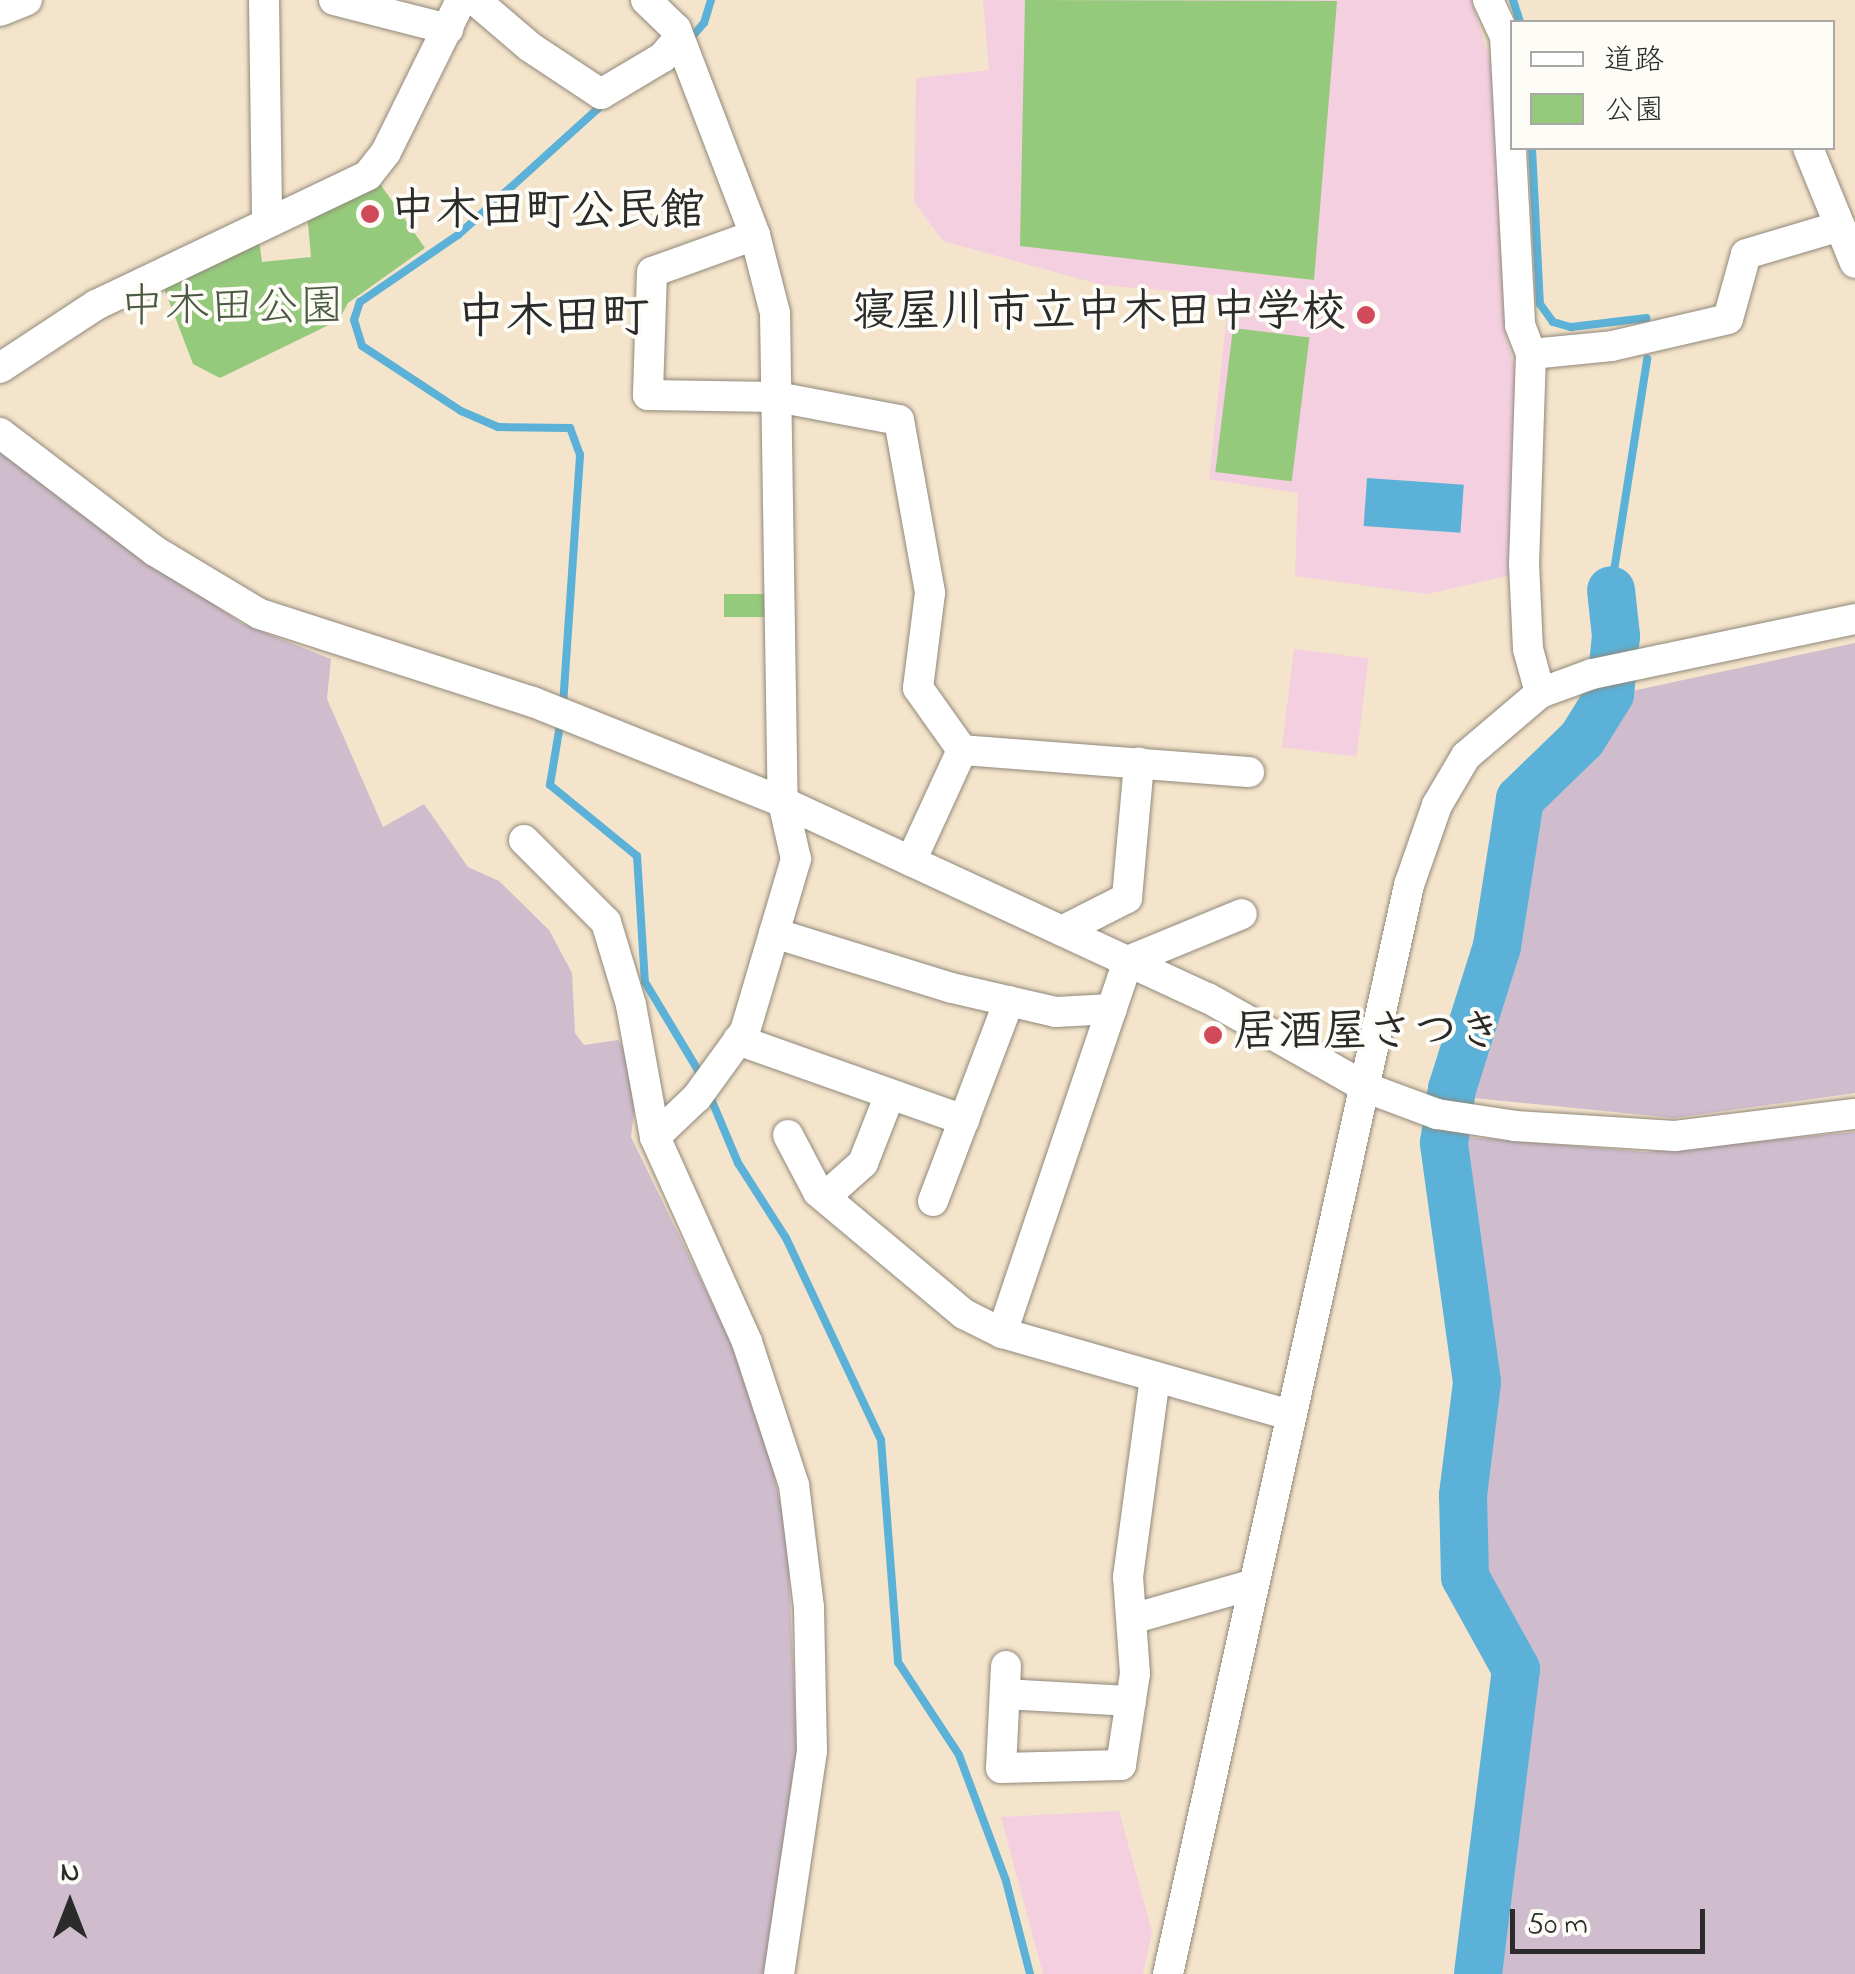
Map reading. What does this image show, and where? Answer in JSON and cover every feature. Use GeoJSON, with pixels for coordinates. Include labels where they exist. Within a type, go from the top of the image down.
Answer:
{"type":"FeatureCollection","features":[{"type":"Feature","properties":{"kind":"street"},"geometry":{"type":"LineString","coordinates":[[0,11],[26,0]]}},
{"type":"Feature","properties":{"kind":"street"},"geometry":{"type":"LineString","coordinates":[[264,0],[267,222]]}},
{"type":"Feature","properties":{"kind":"street"},"geometry":{"type":"LineString","coordinates":[[334,0],[448,29]]}},
{"type":"Feature","properties":{"kind":"street"},"geometry":{"type":"LineString","coordinates":[[0,368],[96,305],[368,176],[386,152],[461,0]]}},
{"type":"Feature","properties":{"kind":"street"},"geometry":{"type":"LineString","coordinates":[[476,0],[530,47],[601,94],[682,44]]}},
{"type":"Feature","properties":{"kind":"street"},"geometry":{"type":"LineString","coordinates":[[646,0],[682,44],[755,235],[774,312],[783,802],[796,860],[738,1040],[705,1085],[655,1137]]}},
{"type":"Feature","properties":{"kind":"street"},"geometry":{"type":"LineString","coordinates":[[1488,0],[1505,36],[1510,132]]}},
{"type":"Feature","properties":{"kind":"street"},"geometry":{"type":"LineString","coordinates":[[1511,150],[1520,325],[1531,354],[1524,564],[1528,650],[1540,693]]}},
{"type":"Feature","properties":{"kind":"street"},"geometry":{"type":"LineString","coordinates":[[1809,150],[1855,263]]}},
{"type":"Feature","properties":{"kind":"street"},"geometry":{"type":"LineString","coordinates":[[1531,354],[1612,346],[1728,319],[1746,254],[1840,226]]}},
{"type":"Feature","properties":{"kind":"street"},"geometry":{"type":"LineString","coordinates":[[755,235],[652,272],[648,395],[777,397],[899,420],[930,593],[918,688],[962,750]]}},
{"type":"Feature","properties":{"kind":"street"},"geometry":{"type":"LineString","coordinates":[[0,433],[155,551],[260,614],[562,714],[783,802],[1208,998],[1366,1088],[1452,1116],[1675,1136],[1855,1114]]}},
{"type":"Feature","properties":{"kind":"street"},"geometry":{"type":"LineString","coordinates":[[1168,1974],[1409,886],[1436,805],[1466,756],[1540,693],[1595,674],[1855,619]]}},
{"type":"Feature","properties":{"kind":"street"},"geometry":{"type":"LineString","coordinates":[[962,750],[1249,772]]}},
{"type":"Feature","properties":{"kind":"street"},"geometry":{"type":"LineString","coordinates":[[911,861],[962,750]]}},
{"type":"Feature","properties":{"kind":"street"},"geometry":{"type":"LineString","coordinates":[[1062,931],[1127,898],[1138,763]]}},
{"type":"Feature","properties":{"kind":"street"},"geometry":{"type":"LineString","coordinates":[[524,840],[606,922],[631,1005],[655,1137],[747,1342],[794,1486],[809,1608],[812,1751],[779,1974]]}},
{"type":"Feature","properties":{"kind":"street"},"geometry":{"type":"LineString","coordinates":[[1002,1333],[1128,961],[1242,914]]}},
{"type":"Feature","properties":{"kind":"street"},"geometry":{"type":"LineString","coordinates":[[774,932],[1056,1012],[1112,1009]]}},
{"type":"Feature","properties":{"kind":"street"},"geometry":{"type":"LineString","coordinates":[[933,1202],[1009,1000]]}},
{"type":"Feature","properties":{"kind":"street"},"geometry":{"type":"LineString","coordinates":[[738,1040],[964,1120]]}},
{"type":"Feature","properties":{"kind":"street"},"geometry":{"type":"LineString","coordinates":[[825,1197],[863,1163],[890,1094]]}},
{"type":"Feature","properties":{"kind":"street"},"geometry":{"type":"LineString","coordinates":[[788,1135],[825,1197],[964,1314],[1002,1333],[1290,1415]]}},
{"type":"Feature","properties":{"kind":"street"},"geometry":{"type":"LineString","coordinates":[[1131,1701],[1006,1680],[1001,1768],[1121,1765],[1131,1701],[1136,1618],[1127,1604],[1128,1577],[1156,1377]]}},
{"type":"Feature","properties":{"kind":"street"},"geometry":{"type":"LineString","coordinates":[[1136,1618],[1251,1586]]}},
{"type":"Feature","properties":{"kind":"shaded area","name":"寝屋川市立中木田中学校"},"geometry":{"type":"Polygon","coordinates":[[[983,0],[1471,0],[1494,74],[1506,335],[1524,406],[1511,575],[1427,594],[1295,576],[1298,493],[1209,479],[1229,296],[1102,285],[943,241],[914,202],[916,78],[989,70],[983,0]]]}},
{"type":"Feature","properties":{"kind":"shaded area"},"geometry":{"type":"Polygon","coordinates":[[[0,450],[75,510],[241,623],[331,659],[327,699],[383,827],[424,804],[468,867],[499,881],[549,930],[572,973],[575,1033],[584,1045],[618,1040],[630,1057],[637,1087],[631,1137],[728,1336],[766,1440],[787,1533],[797,1750],[764,1974],[0,1974],[0,450]]]}},
{"type":"Feature","properties":{"kind":"shaded area"},"geometry":{"type":"Polygon","coordinates":[[[1855,643],[1855,1093],[1674,1118],[1464,1097],[1508,951],[1541,803],[1558,773],[1590,750],[1632,691],[1855,643]]]}},
{"type":"Feature","properties":{"kind":"shaded area"},"geometry":{"type":"Polygon","coordinates":[[[1294,649],[1368,658],[1356,756],[1282,747],[1294,649]]]}},
{"type":"Feature","properties":{"kind":"shaded area"},"geometry":{"type":"Polygon","coordinates":[[[1855,1132],[1855,1974],[1497,1974],[1521,1656],[1477,1586],[1472,1560],[1481,1404],[1464,1195],[1466,1137],[1645,1152],[1855,1132]]]}},
{"type":"Feature","properties":{"kind":"shaded area"},"geometry":{"type":"Polygon","coordinates":[[[1119,1811],[1152,1932],[1143,1974],[1043,1974],[1001,1817],[1119,1811]]]}},
{"type":"Feature","properties":{"kind":"green space"},"geometry":{"type":"Polygon","coordinates":[[[1025,0],[1337,1],[1314,280],[1020,246],[1025,0]]]}},
{"type":"Feature","properties":{"kind":"green space","name":"中木田公園"},"geometry":{"type":"Polygon","coordinates":[[[376,178],[425,248],[348,303],[339,320],[220,378],[193,364],[161,280],[258,233],[262,262],[311,257],[307,213],[376,178]]]}},
{"type":"Feature","properties":{"kind":"green space"},"geometry":{"type":"Polygon","coordinates":[[[1233,328],[1309,337],[1292,481],[1215,472],[1233,328]]]}},
{"type":"Feature","properties":{"kind":"green space"},"geometry":{"type":"Polygon","coordinates":[[[724,594],[767,594],[767,617],[724,617],[724,594]]]}},
{"type":"Feature","properties":{"kind":"water"},"geometry":{"type":"Polygon","coordinates":[[[1367,478],[1464,485],[1460,533],[1364,526],[1367,478]]]}},
{"type":"Feature","properties":{"kind":"waterway"},"geometry":{"type":"LineString","coordinates":[[690,39],[704,23],[711,0]]}},
{"type":"Feature","properties":{"kind":"waterway"},"geometry":{"type":"LineString","coordinates":[[1513,0],[1519,20]]}},
{"type":"Feature","properties":{"kind":"waterway"},"geometry":{"type":"LineString","coordinates":[[563,705],[580,455],[570,428],[498,427],[461,411],[362,346],[354,320],[360,302],[458,235],[603,104]]}},
{"type":"Feature","properties":{"kind":"waterway"},"geometry":{"type":"LineString","coordinates":[[1532,150],[1540,304],[1553,322],[1571,327],[1646,318]]}},
{"type":"Feature","properties":{"kind":"waterway"},"geometry":{"type":"LineString","coordinates":[[1611,590],[1647,359]]}},
{"type":"Feature","properties":{"kind":"waterway"},"geometry":{"type":"LineString","coordinates":[[1478,1974],[1516,1669],[1465,1577],[1463,1495],[1477,1382],[1444,1143],[1452,1089],[1497,946],[1520,799],[1582,739],[1610,694],[1616,636],[1611,590]]}},
{"type":"Feature","properties":{"kind":"waterway"},"geometry":{"type":"LineString","coordinates":[[561,719],[550,785],[637,856],[645,982],[702,1077]]}},
{"type":"Feature","properties":{"kind":"waterway"},"geometry":{"type":"LineString","coordinates":[[709,1094],[738,1163],[786,1238],[881,1440],[898,1662],[959,1755],[1006,1881],[1030,1974]]}},
{"type":"Feature","properties":{"kind":"place","name":"中木田町公民館"},"geometry":{"type":"Point","coordinates":[370,214]}},
{"type":"Feature","properties":{"kind":"place","name":"寝屋川市立中木田中学校"},"geometry":{"type":"Point","coordinates":[1366,315]}},
{"type":"Feature","properties":{"kind":"place","name":"居酒屋さつき"},"geometry":{"type":"Point","coordinates":[1213,1035]}},
{"type":"Feature","properties":{"kind":"district","name":"中木田町"},"geometry":{"type":"Point","coordinates":[553,320]}}]}
